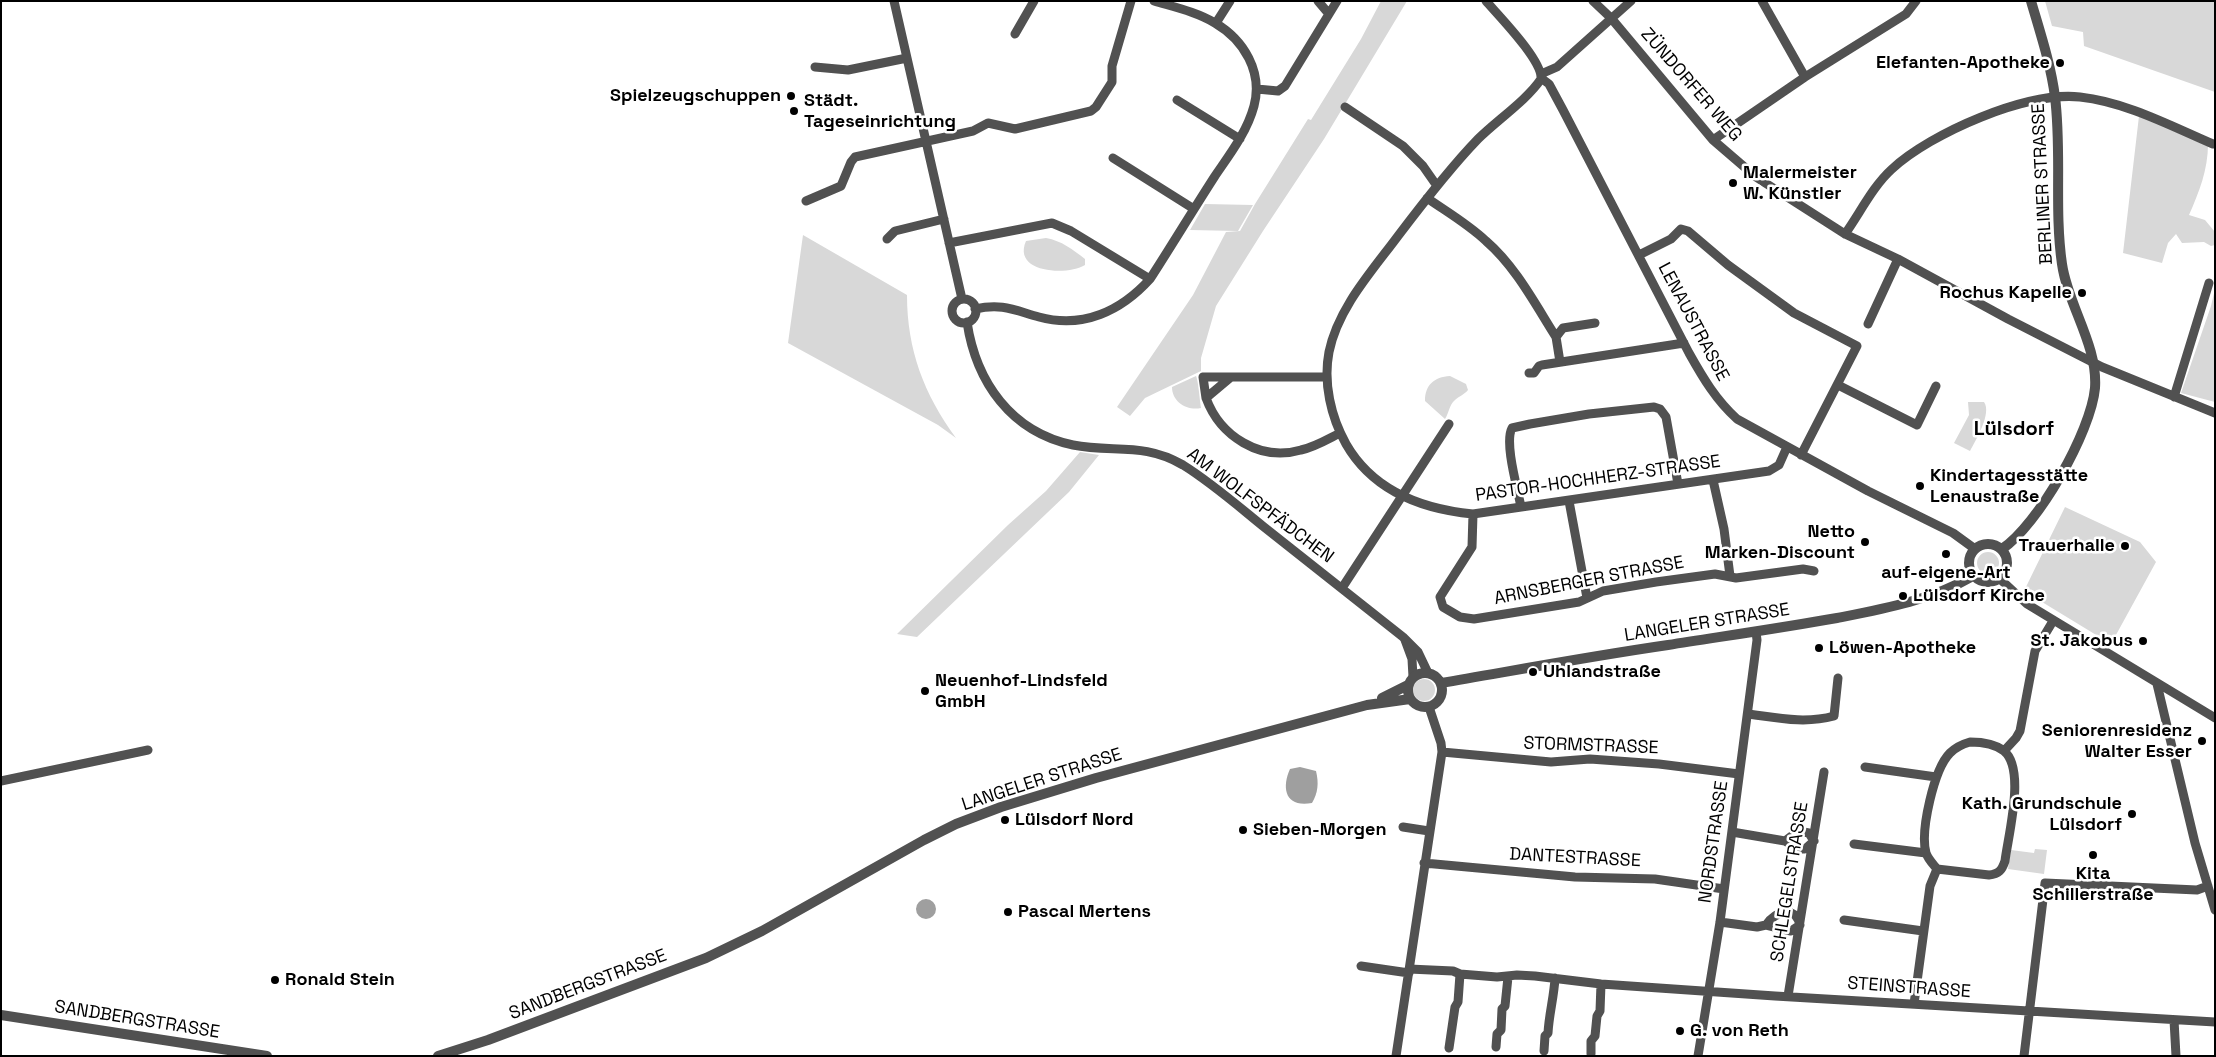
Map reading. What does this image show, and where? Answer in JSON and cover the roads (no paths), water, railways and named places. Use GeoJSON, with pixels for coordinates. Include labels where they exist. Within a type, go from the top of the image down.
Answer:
{"type":"FeatureCollection","features":[{"type":"Feature","properties":{"kind":"street"},"geometry":{"type":"LineString","coordinates":[[894,1],[962,300]]}},
{"type":"Feature","properties":{"kind":"street"},"geometry":{"type":"LineString","coordinates":[[1015,34],[1034,1]]}},
{"type":"Feature","properties":{"kind":"street"},"geometry":{"type":"LineString","coordinates":[[806,201],[841,186],[855,157],[973,131],[988,123],[1015,129],[1085,113],[1096,107],[1112,82],[1112,66],[1131,1]]}},
{"type":"Feature","properties":{"kind":"street"},"geometry":{"type":"LineString","coordinates":[[975,310],[1002,306],[1042,318],[1081,320],[1106,314],[1117,308],[1135,295],[1150,279],[1240,139],[1254,106],[1257,89],[1255,73],[1250,58],[1240,44],[1216,23],[1154,1]]}},
{"type":"Feature","properties":{"kind":"street"},"geometry":{"type":"LineString","coordinates":[[1216,23],[1230,1]]}},
{"type":"Feature","properties":{"kind":"street"},"geometry":{"type":"LineString","coordinates":[[1318,1],[1330,14]]}},
{"type":"Feature","properties":{"kind":"street"},"geometry":{"type":"LineString","coordinates":[[1257,89],[1278,90],[1284,86],[1337,1]]}},
{"type":"Feature","properties":{"kind":"street","name":"LENAUSTRASSE"},"geometry":{"type":"LineString","coordinates":[[1486,1],[1508,25],[1549,84],[1707,386],[1728,410],[1737,418],[1801,455],[1953,533],[1975,549]]}},
{"type":"Feature","properties":{"kind":"street","name":"ZÜNDORFER WEG"},"geometry":{"type":"LineString","coordinates":[[1593,1],[1611,18],[1713,140],[1756,177],[1846,234],[2093,363],[2215,413]]}},
{"type":"Feature","properties":{"kind":"street","name":"PASTOR-HOCHHERZ-STRASSE"},"geometry":{"type":"LineString","coordinates":[[1631,1],[1557,67],[1541,75],[1538,84],[1478,140],[1427,198],[1361,285],[1340,320],[1329,354],[1327,377],[1330,404],[1340,433],[1350,451],[1370,476],[1401,496],[1444,510],[1473,514],[1769,471],[1779,465],[1787,447]]}},
{"type":"Feature","properties":{"kind":"street"},"geometry":{"type":"LineString","coordinates":[[1762,1],[1804,77]]}},
{"type":"Feature","properties":{"kind":"street"},"geometry":{"type":"LineString","coordinates":[[1713,140],[1804,77],[1906,14],[1916,1]]}},
{"type":"Feature","properties":{"kind":"street","name":"BERLINER STRASSE"},"geometry":{"type":"LineString","coordinates":[[2002,550],[2022,533],[2043,504],[2079,440],[2091,406],[2094,390],[2093,363],[2062,266],[2055,96],[2031,1]]}},
{"type":"Feature","properties":{"kind":"street"},"geometry":{"type":"LineString","coordinates":[[815,67],[848,70],[907,58]]}},
{"type":"Feature","properties":{"kind":"street"},"geometry":{"type":"LineString","coordinates":[[1846,234],[1886,175],[1923,146],[1972,120],[2055,96],[2081,97],[2110,104],[2213,144]]}},
{"type":"Feature","properties":{"kind":"street"},"geometry":{"type":"LineString","coordinates":[[1177,100],[1240,139]]}},
{"type":"Feature","properties":{"kind":"street"},"geometry":{"type":"LineString","coordinates":[[1345,107],[1403,146],[1423,166],[1437,186]]}},
{"type":"Feature","properties":{"kind":"street"},"geometry":{"type":"LineString","coordinates":[[1113,158],[1194,210]]}},
{"type":"Feature","properties":{"kind":"street"},"geometry":{"type":"LineString","coordinates":[[1427,198],[1470,227],[1497,251],[1524,285],[1556,337],[1560,362]]}},
{"type":"Feature","properties":{"kind":"street"},"geometry":{"type":"LineString","coordinates":[[887,239],[895,231],[944,219]]}},
{"type":"Feature","properties":{"kind":"street"},"geometry":{"type":"LineString","coordinates":[[949,243],[1052,223],[1071,231],[1150,279]]}},
{"type":"Feature","properties":{"kind":"street"},"geometry":{"type":"LineString","coordinates":[[1639,255],[1671,239],[1682,229],[1688,230],[1728,265],[1794,313],[1857,346],[1801,455]]}},
{"type":"Feature","properties":{"kind":"street"},"geometry":{"type":"LineString","coordinates":[[1868,324],[1898,260]]}},
{"type":"Feature","properties":{"kind":"street"},"geometry":{"type":"LineString","coordinates":[[2174,397],[2209,284]]}},
{"type":"Feature","properties":{"kind":"street"},"geometry":{"type":"LineString","coordinates":[[962,300],[971,302],[975,310],[974,316],[967,322],[958,321],[952,314],[954,304],[962,300]]}},
{"type":"Feature","properties":{"kind":"street","name":"AM WOLFSPFÄDCHEN"},"geometry":{"type":"LineString","coordinates":[[967,322],[973,351],[982,376],[1000,402],[1018,419],[1048,437],[1074,445],[1142,449],[1182,464],[1342,588],[1403,638],[1418,652],[1428,673]]}},
{"type":"Feature","properties":{"kind":"street"},"geometry":{"type":"LineString","coordinates":[[1556,337],[1563,328],[1595,323]]}},
{"type":"Feature","properties":{"kind":"street"},"geometry":{"type":"LineString","coordinates":[[1529,373],[1534,373],[1539,366],[1684,343]]}},
{"type":"Feature","properties":{"kind":"street"},"geometry":{"type":"LineString","coordinates":[[1327,377],[1204,377],[1206,398],[1222,427],[1252,448],[1274,452],[1292,452],[1312,447],[1340,433]]}},
{"type":"Feature","properties":{"kind":"street"},"geometry":{"type":"LineString","coordinates":[[1206,398],[1230,377]]}},
{"type":"Feature","properties":{"kind":"street"},"geometry":{"type":"LineString","coordinates":[[1838,385],[1916,425],[1936,386]]}},
{"type":"Feature","properties":{"kind":"street"},"geometry":{"type":"LineString","coordinates":[[1521,508],[1510,446],[1512,428],[1589,414],[1654,407],[1660,409],[1666,417],[1678,484]]}},
{"type":"Feature","properties":{"kind":"street"},"geometry":{"type":"LineString","coordinates":[[1342,588],[1448,424]]}},
{"type":"Feature","properties":{"kind":"street"},"geometry":{"type":"LineString","coordinates":[[1714,480],[1724,529],[1730,576]]}},
{"type":"Feature","properties":{"kind":"street"},"geometry":{"type":"LineString","coordinates":[[1569,501],[1586,598]]}},
{"type":"Feature","properties":{"kind":"street","name":"ARNSBERGER STRASSE"},"geometry":{"type":"LineString","coordinates":[[1473,514],[1472,547],[1440,597],[1442,604],[1448,611],[1460,617],[1474,619],[1579,602],[1603,591],[1715,574],[1736,578],[1804,568],[1814,571]]}},
{"type":"Feature","properties":{"kind":"street"},"geometry":{"type":"LineString","coordinates":[[1986,544],[1992,544],[2002,550],[2007,559],[2007,564],[2004,574],[2000,579],[1989,583],[1978,580],[1973,576],[1969,559],[1975,549],[1986,544]]}},
{"type":"Feature","properties":{"kind":"street","name":"LANGELER STRASSE"},"geometry":{"type":"LineString","coordinates":[[1441,682],[1756,632],[1879,610],[1955,586],[1973,576]]}},
{"type":"Feature","properties":{"kind":"street"},"geometry":{"type":"LineString","coordinates":[[2000,579],[2018,598],[2053,621],[2215,718]]}},
{"type":"Feature","properties":{"kind":"street"},"geometry":{"type":"LineString","coordinates":[[2004,751],[2020,731],[2035,651],[2053,621]]}},
{"type":"Feature","properties":{"kind":"street","name":"NORDSTRASSE"},"geometry":{"type":"LineString","coordinates":[[1698,1056],[1720,922],[1748,714],[1756,648],[1756,632]]}},
{"type":"Feature","properties":{"kind":"street","name":"AM WOLFSPFÄDCHEN"},"geometry":{"type":"LineString","coordinates":[[1403,638],[1412,659],[1410,681]]}},
{"type":"Feature","properties":{"kind":"street"},"geometry":{"type":"LineString","coordinates":[[1423,672],[1436,676],[1441,682],[1440,698],[1429,707],[1418,706],[1410,699],[1407,692],[1410,681],[1423,672]]}},
{"type":"Feature","properties":{"kind":"street"},"geometry":{"type":"LineString","coordinates":[[1748,714],[1797,722],[1821,720],[1834,716],[1838,678]]}},
{"type":"Feature","properties":{"kind":"street","name":"LANGELER STRASSE"},"geometry":{"type":"LineString","coordinates":[[1367,705],[1401,690],[1410,681]]}},
{"type":"Feature","properties":{"kind":"street"},"geometry":{"type":"LineString","coordinates":[[2157,684],[2195,844],[2215,910]]}},
{"type":"Feature","properties":{"kind":"street","name":"LANGELER STRASSE"},"geometry":{"type":"LineString","coordinates":[[748,939],[924,840],[956,824],[1001,807],[1080,782],[1367,705],[1410,699]]}},
{"type":"Feature","properties":{"kind":"street"},"geometry":{"type":"LineString","coordinates":[[1396,1056],[1442,752],[1442,744],[1429,707]]}},
{"type":"Feature","properties":{"kind":"street"},"geometry":{"type":"LineString","coordinates":[[1970,742],[1981,742],[2004,751],[2011,762],[2016,778],[2002,869],[1996,874],[1988,875],[1937,869],[1926,853],[1928,811],[1936,777],[1949,753],[1960,745],[1970,742]]}},
{"type":"Feature","properties":{"kind":"street"},"geometry":{"type":"LineString","coordinates":[[1,781],[148,750]]}},
{"type":"Feature","properties":{"kind":"street","name":"STORMSTRASSE"},"geometry":{"type":"LineString","coordinates":[[1442,752],[1551,762],[1590,759],[1659,764],[1739,774]]}},
{"type":"Feature","properties":{"kind":"street"},"geometry":{"type":"LineString","coordinates":[[1865,767],[1936,777]]}},
{"type":"Feature","properties":{"kind":"street","name":"SCHLEGELSTRASSE"},"geometry":{"type":"LineString","coordinates":[[1788,996],[1824,772]]}},
{"type":"Feature","properties":{"kind":"street"},"geometry":{"type":"LineString","coordinates":[[1403,827],[1429,831]]}},
{"type":"Feature","properties":{"kind":"street"},"geometry":{"type":"LineString","coordinates":[[1732,832],[1785,840],[1799,849],[1805,849],[1814,841],[1810,833],[1798,831],[1785,840]]}},
{"type":"Feature","properties":{"kind":"street"},"geometry":{"type":"LineString","coordinates":[[1854,844],[1926,853]]}},
{"type":"Feature","properties":{"kind":"street","name":"DANTESTRASSE"},"geometry":{"type":"LineString","coordinates":[[1424,863],[1575,877],[1654,879],[1724,889]]}},
{"type":"Feature","properties":{"kind":"street"},"geometry":{"type":"LineString","coordinates":[[1914,1004],[1930,886],[1937,869]]}},
{"type":"Feature","properties":{"kind":"street"},"geometry":{"type":"LineString","coordinates":[[2024,1056],[2045,883],[2197,890],[2208,886]]}},
{"type":"Feature","properties":{"kind":"street"},"geometry":{"type":"LineString","coordinates":[[1720,922],[1758,927],[1766,924],[1776,914],[1784,911],[1795,914],[1800,924],[1791,931],[1766,924]]}},
{"type":"Feature","properties":{"kind":"street"},"geometry":{"type":"LineString","coordinates":[[1844,920],[1923,931]]}},
{"type":"Feature","properties":{"kind":"street","name":"SANDBERGSTRASSE"},"geometry":{"type":"LineString","coordinates":[[438,1056],[488,1040],[706,958],[748,939]]}},
{"type":"Feature","properties":{"kind":"street"},"geometry":{"type":"LineString","coordinates":[[1361,966],[1409,971]]}},
{"type":"Feature","properties":{"kind":"street","name":"STEINSTRASSE"},"geometry":{"type":"LineString","coordinates":[[1409,971],[1453,971],[1460,974],[1508,977],[1517,975],[1601,984],[2029,1012],[2215,1022]]}},
{"type":"Feature","properties":{"kind":"street"},"geometry":{"type":"LineString","coordinates":[[1449,1048],[1455,1007],[1458,1002],[1460,974]]}},
{"type":"Feature","properties":{"kind":"street"},"geometry":{"type":"LineString","coordinates":[[1496,1048],[1497,1034],[1501,1030],[1502,1009],[1505,1006],[1508,977]]}},
{"type":"Feature","properties":{"kind":"street"},"geometry":{"type":"LineString","coordinates":[[1544,1051],[1545,1036],[1548,1033],[1549,1013],[1553,1005],[1555,978]]}},
{"type":"Feature","properties":{"kind":"street"},"geometry":{"type":"LineString","coordinates":[[1591,1054],[1591,1041],[1595,1036],[1596,1016],[1600,1011],[1601,984]]}},
{"type":"Feature","properties":{"kind":"street","name":"SANDBERGSTRASSE"},"geometry":{"type":"LineString","coordinates":[[1,1015],[267,1056]]}},
{"type":"Feature","properties":{"kind":"street"},"geometry":{"type":"LineString","coordinates":[[2174,1020],[2176,1056]]}},
{"type":"Feature","properties":{"kind":"place","name":"Elefanten-Apotheke"},"geometry":{"type":"Point","coordinates":[2060,63]}},
{"type":"Feature","properties":{"kind":"place","name":"Spielzeugschuppen"},"geometry":{"type":"Point","coordinates":[791,96]}},
{"type":"Feature","properties":{"kind":"place","name":"Städt. Tageseinrichtung"},"geometry":{"type":"Point","coordinates":[794,111]}},
{"type":"Feature","properties":{"kind":"place","name":"Malermeister W. Künstler"},"geometry":{"type":"Point","coordinates":[1733,183]}},
{"type":"Feature","properties":{"kind":"place","name":"Rochus Kapelle"},"geometry":{"type":"Point","coordinates":[2082,293]}},
{"type":"Feature","properties":{"kind":"place","name":"Kindertagesstätte Lenaustraße"},"geometry":{"type":"Point","coordinates":[1920,486]}},
{"type":"Feature","properties":{"kind":"place","name":"Netto Marken-Discount"},"geometry":{"type":"Point","coordinates":[1865,542]}},
{"type":"Feature","properties":{"kind":"place","name":"Trauerhalle"},"geometry":{"type":"Point","coordinates":[2125,546]}},
{"type":"Feature","properties":{"kind":"place","name":"auf-eigene-Art"},"geometry":{"type":"Point","coordinates":[1946,554]}},
{"type":"Feature","properties":{"kind":"place","name":"Lülsdorf Kirche"},"geometry":{"type":"Point","coordinates":[1903,596]}},
{"type":"Feature","properties":{"kind":"place","name":"St. Jakobus"},"geometry":{"type":"Point","coordinates":[2143,641]}},
{"type":"Feature","properties":{"kind":"place","name":"Löwen-Apotheke"},"geometry":{"type":"Point","coordinates":[1819,648]}},
{"type":"Feature","properties":{"kind":"place","name":"Uhlandstraße"},"geometry":{"type":"Point","coordinates":[1533,672]}},
{"type":"Feature","properties":{"kind":"place","name":"Neuenhof-Lindsfeld GmbH"},"geometry":{"type":"Point","coordinates":[925,691]}},
{"type":"Feature","properties":{"kind":"place","name":"Seniorenresidenz Walter Esser"},"geometry":{"type":"Point","coordinates":[2202,741]}},
{"type":"Feature","properties":{"kind":"place","name":"Kath. Grundschule Lülsdorf"},"geometry":{"type":"Point","coordinates":[2132,814]}},
{"type":"Feature","properties":{"kind":"place","name":"Lülsdorf Nord"},"geometry":{"type":"Point","coordinates":[1005,820]}},
{"type":"Feature","properties":{"kind":"place","name":"Sieben-Morgen"},"geometry":{"type":"Point","coordinates":[1243,830]}},
{"type":"Feature","properties":{"kind":"place","name":"Kita Schillerstraße"},"geometry":{"type":"Point","coordinates":[2093,855]}},
{"type":"Feature","properties":{"kind":"place","name":"Pascal Mertens"},"geometry":{"type":"Point","coordinates":[1008,912]}},
{"type":"Feature","properties":{"kind":"place","name":"Ronald Stein"},"geometry":{"type":"Point","coordinates":[275,980]}},
{"type":"Feature","properties":{"kind":"place","name":"G. von Reth"},"geometry":{"type":"Point","coordinates":[1680,1031]}},
{"type":"Feature","properties":{"kind":"district","name":"Lülsdorf"},"geometry":{"type":"Point","coordinates":[2014,430]}}]}
